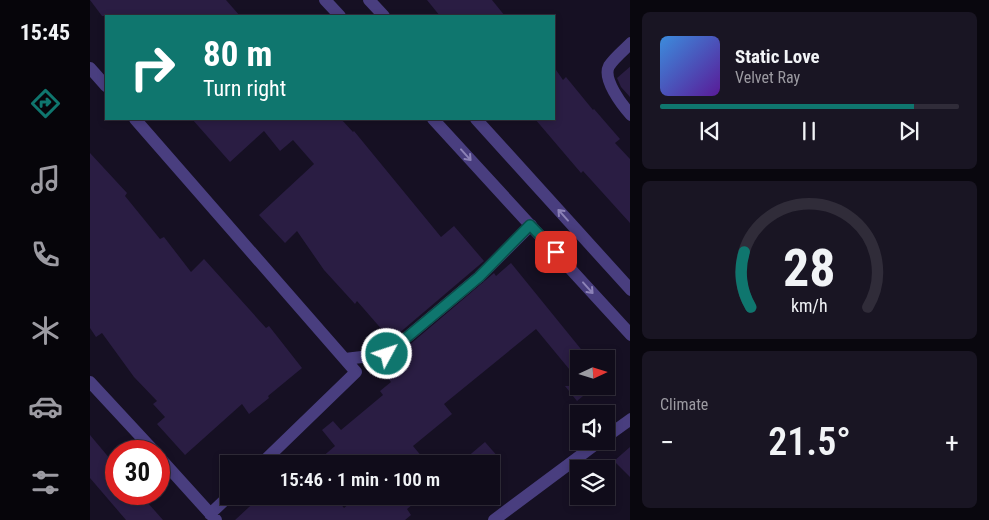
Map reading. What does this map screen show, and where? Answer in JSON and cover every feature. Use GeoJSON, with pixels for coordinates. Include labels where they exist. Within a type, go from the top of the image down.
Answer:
{"type":"FeatureCollection","features":[{"type":"Feature","properties":{"kind":"street"},"geometry":{"type":"LineString","coordinates":[[325,0],[339,15]]}},
{"type":"Feature","properties":{"kind":"street"},"geometry":{"type":"LineString","coordinates":[[369,0],[383,15]]}},
{"type":"Feature","properties":{"kind":"street"},"geometry":{"type":"LineString","coordinates":[[630,43],[608,68],[608,78],[621,103],[630,114]]}},
{"type":"Feature","properties":{"kind":"street"},"geometry":{"type":"LineString","coordinates":[[90,68],[105,85]]}},
{"type":"Feature","properties":{"kind":"street"},"geometry":{"type":"LineString","coordinates":[[136,120],[356,372],[270,455]]}},
{"type":"Feature","properties":{"kind":"street"},"geometry":{"type":"LineString","coordinates":[[434,120],[630,335]]}},
{"type":"Feature","properties":{"kind":"street"},"geometry":{"type":"LineString","coordinates":[[477,120],[630,290]]}},
{"type":"Feature","properties":{"kind":"street"},"geometry":{"type":"LineString","coordinates":[[345,359],[387,354],[479,277],[530,225]]}},
{"type":"Feature","properties":{"kind":"street"},"geometry":{"type":"LineString","coordinates":[[90,382],[144,440]]}},
{"type":"Feature","properties":{"kind":"street"},"geometry":{"type":"LineString","coordinates":[[615,430],[630,419]]}},
{"type":"Feature","properties":{"kind":"street"},"geometry":{"type":"LineString","coordinates":[[494,520],[588,450]]}},
{"type":"Feature","properties":{"kind":"street"},"geometry":{"type":"LineString","coordinates":[[170,469],[213,517],[222,505]]}},
{"type":"Feature","properties":{"kind":"building"},"geometry":{"type":"Polygon","coordinates":[[[90,0],[226,0],[239,15],[105,15],[102,16],[90,0]]]}},
{"type":"Feature","properties":{"kind":"building"},"geometry":{"type":"Polygon","coordinates":[[[427,0],[492,0],[504,15],[439,15],[427,0]]]}},
{"type":"Feature","properties":{"kind":"building"},"geometry":{"type":"Polygon","coordinates":[[[630,67],[630,97],[621,87],[617,78],[630,67]]]}},
{"type":"Feature","properties":{"kind":"building"},"geometry":{"type":"Polygon","coordinates":[[[555,68],[563,80],[566,77],[620,139],[615,143],[630,159],[630,223],[583,171],[581,173],[536,120],[555,120],[555,68]]]}},
{"type":"Feature","properties":{"kind":"building"},"geometry":{"type":"Polygon","coordinates":[[[193,120],[342,120],[354,131],[441,237],[454,226],[484,261],[391,340],[357,301],[355,304],[324,270],[297,231],[285,243],[259,215],[314,164],[293,140],[280,151],[264,131],[230,162],[193,120]]]}},
{"type":"Feature","properties":{"kind":"building"},"geometry":{"type":"Polygon","coordinates":[[[90,153],[127,193],[125,196],[160,239],[164,237],[191,272],[204,259],[266,328],[269,326],[302,368],[249,414],[242,404],[185,455],[157,424],[165,417],[153,404],[157,401],[134,377],[102,333],[96,337],[90,328],[90,153]]]}},
{"type":"Feature","properties":{"kind":"building"},"geometry":{"type":"Polygon","coordinates":[[[511,263],[582,350],[570,350],[570,370],[536,329],[444,404],[452,414],[413,446],[420,455],[324,455],[335,446],[322,430],[333,421],[341,430],[383,395],[380,391],[391,382],[381,369],[494,273],[496,276],[511,263]]]}},
{"type":"Feature","properties":{"kind":"building"},"geometry":{"type":"Polygon","coordinates":[[[572,395],[584,395],[577,401],[572,395]]]}},
{"type":"Feature","properties":{"kind":"building"},"geometry":{"type":"Polygon","coordinates":[[[90,435],[105,453],[105,496],[90,478],[90,435]]]}},
{"type":"Feature","properties":{"kind":"building"},"geometry":{"type":"Polygon","coordinates":[[[485,442],[496,455],[470,455],[485,442]]]}},
{"type":"Feature","properties":{"kind":"building"},"geometry":{"type":"Polygon","coordinates":[[[630,447],[630,477],[615,460],[630,447]]]}},
{"type":"Feature","properties":{"kind":"building"},"geometry":{"type":"Polygon","coordinates":[[[113,505],[150,505],[163,520],[126,520],[113,505]]]}},
{"type":"Feature","properties":{"kind":"building"},"geometry":{"type":"Polygon","coordinates":[[[251,505],[342,505],[344,508],[348,505],[412,505],[407,509],[411,515],[405,520],[235,520],[251,505]]]}},
{"type":"Feature","properties":{"kind":"route"},"geometry":{"type":"LineString","coordinates":[[387,354],[479,277],[530,225],[556,252]]}}]}
